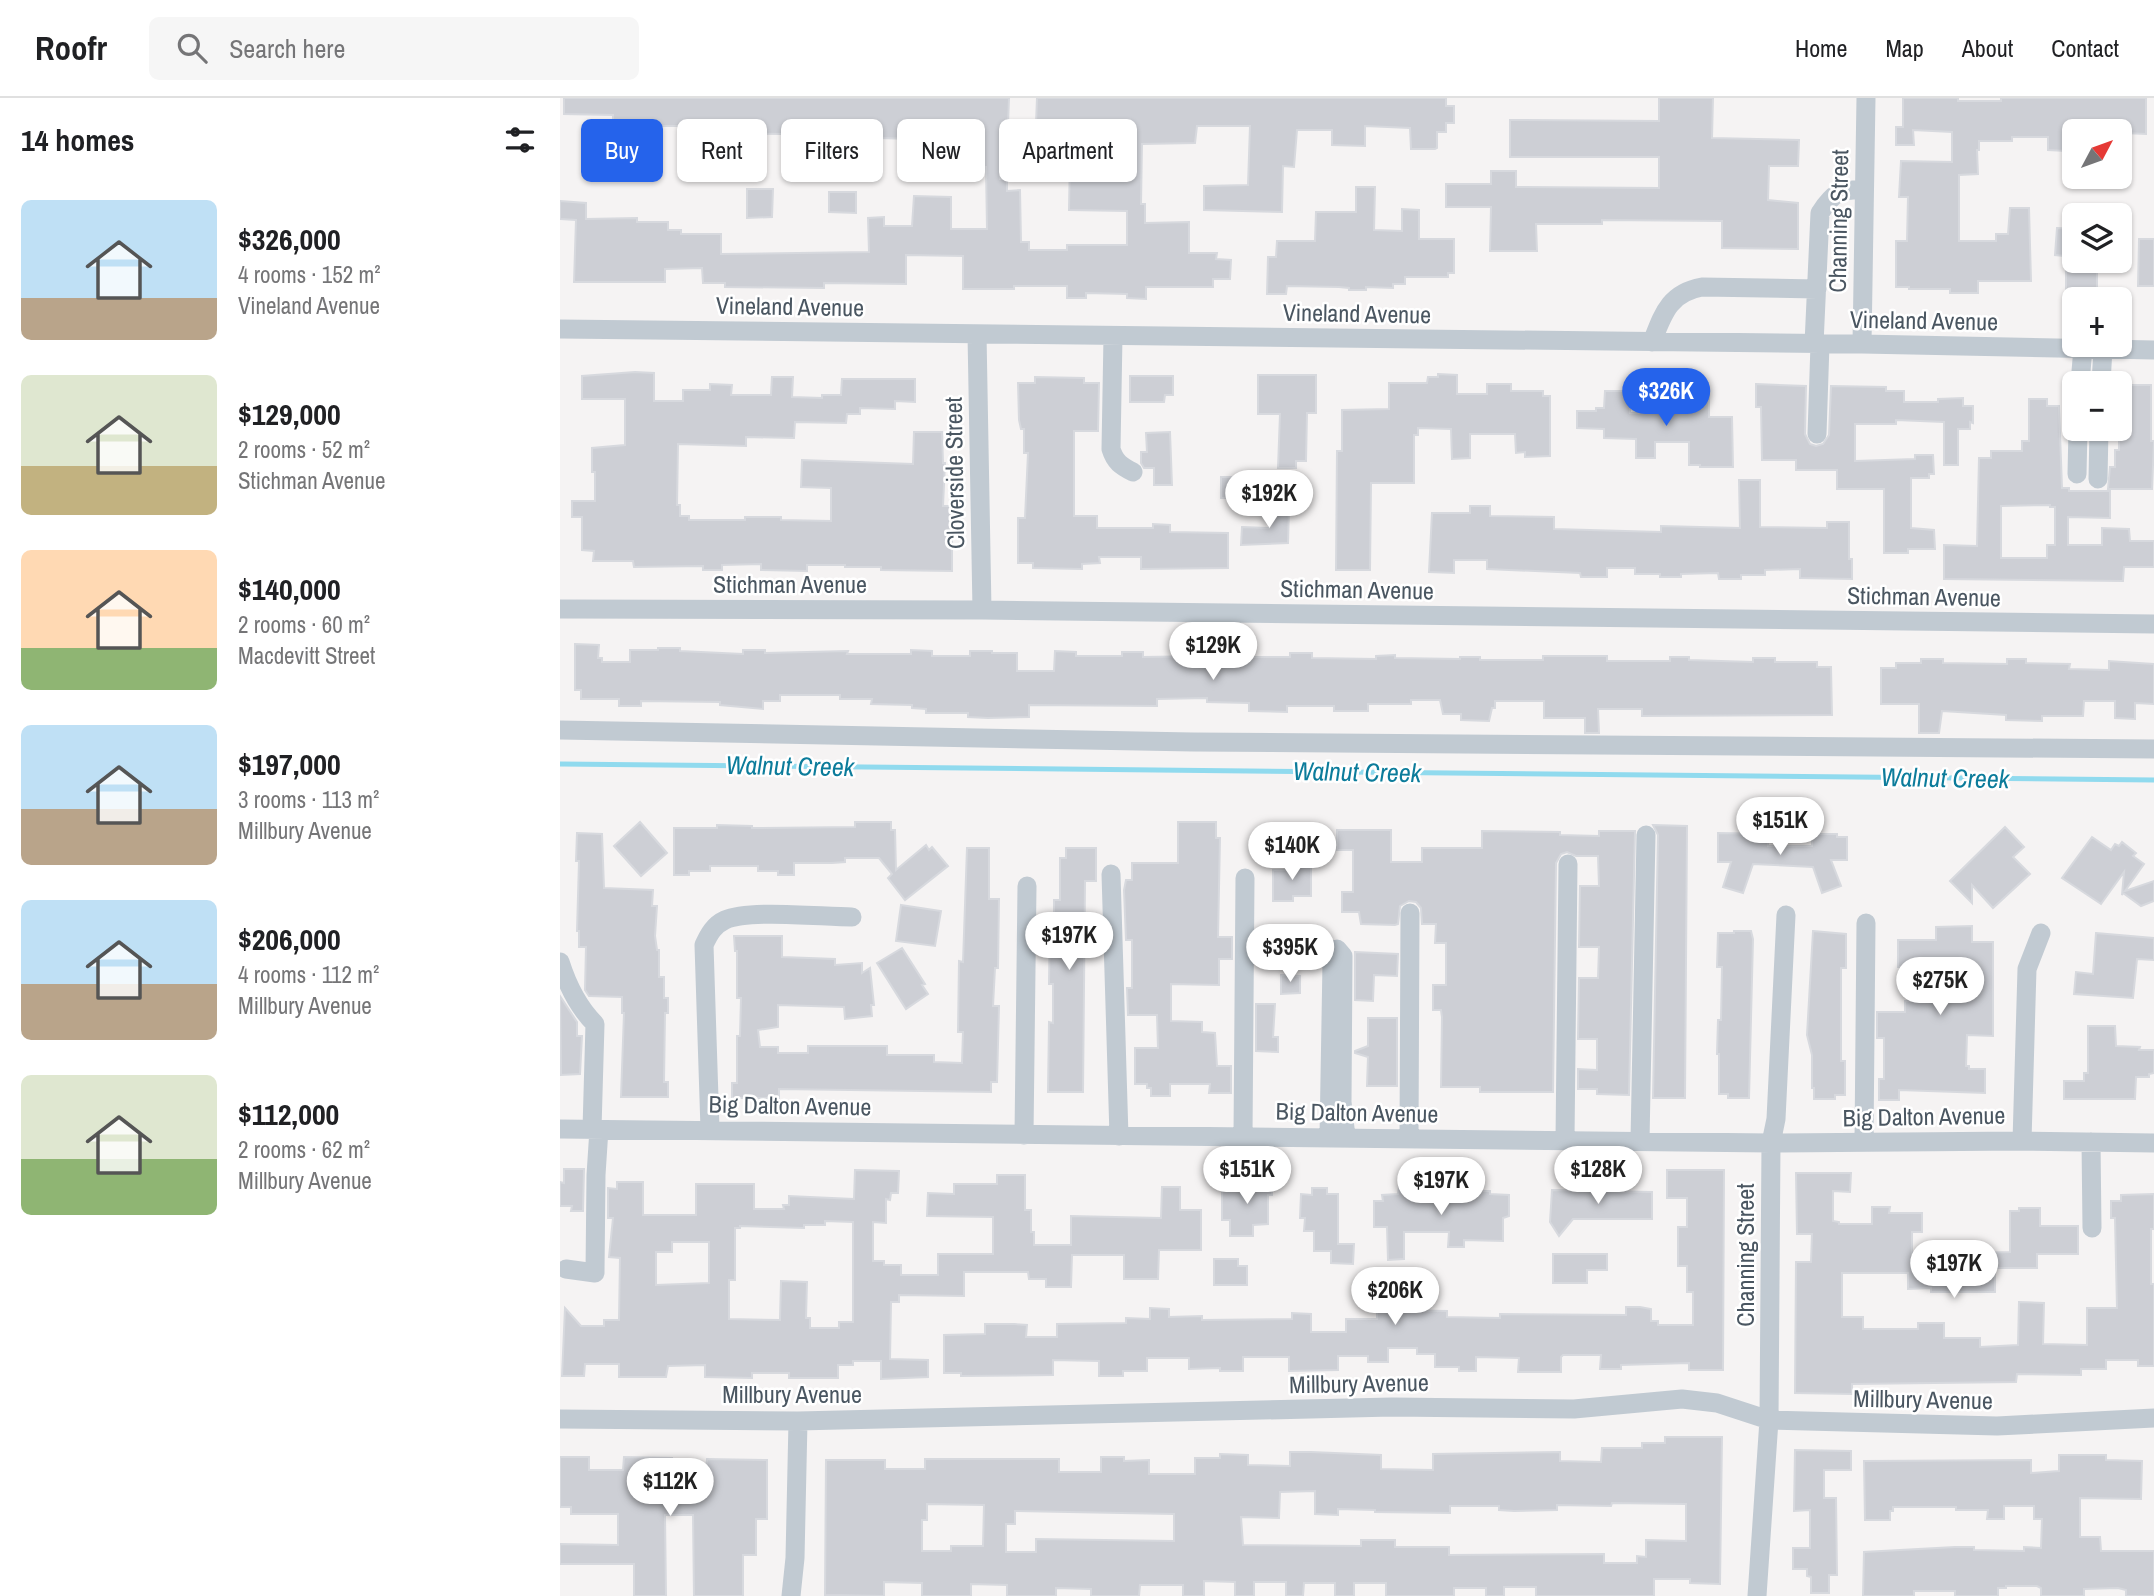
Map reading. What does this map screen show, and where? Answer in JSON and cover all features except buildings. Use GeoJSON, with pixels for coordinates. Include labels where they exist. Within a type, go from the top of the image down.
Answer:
{"type":"FeatureCollection","features":[{"type":"Feature","properties":{"kind":"street","name":"Channing Street"},"geometry":{"type":"LineString","coordinates":[[1862,344],[1866,98]]}},
{"type":"Feature","properties":{"kind":"street"},"geometry":{"type":"LineString","coordinates":[[1817,434],[1820,213],[1833,195],[1841,191],[1864,189]]}},
{"type":"Feature","properties":{"kind":"street"},"geometry":{"type":"LineString","coordinates":[[1652,342],[1664,310],[1679,295],[1690,289],[1817,289]]}},
{"type":"Feature","properties":{"kind":"street","name":"Vineland Avenue"},"geometry":{"type":"LineString","coordinates":[[560,329],[2062,348]]}},
{"type":"Feature","properties":{"kind":"street","name":"Cloverside Street"},"geometry":{"type":"LineString","coordinates":[[977,334],[982,610]]}},
{"type":"Feature","properties":{"kind":"street"},"geometry":{"type":"LineString","coordinates":[[1113,336],[1111,449],[1121,466],[1133,472]]}},
{"type":"Feature","properties":{"kind":"street","name":"Vineland Avenue"},"geometry":{"type":"LineString","coordinates":[[2132,350],[2154,350]]}},
{"type":"Feature","properties":{"kind":"street"},"geometry":{"type":"LineString","coordinates":[[2077,474],[2078,441]]}},
{"type":"Feature","properties":{"kind":"street"},"geometry":{"type":"LineString","coordinates":[[2098,480],[2099,441]]}},
{"type":"Feature","properties":{"kind":"street","name":"Stichman Avenue"},"geometry":{"type":"LineString","coordinates":[[560,609],[982,610],[2154,624]]}},
{"type":"Feature","properties":{"kind":"street"},"geometry":{"type":"LineString","coordinates":[[560,730],[1193,742],[2154,749]]}},
{"type":"Feature","properties":{"kind":"street"},"geometry":{"type":"LineString","coordinates":[[1640,1141],[1646,835]]}},
{"type":"Feature","properties":{"kind":"street"},"geometry":{"type":"LineString","coordinates":[[1565,1140],[1568,864]]}},
{"type":"Feature","properties":{"kind":"street"},"geometry":{"type":"LineString","coordinates":[[1111,874],[1119,1136]]}},
{"type":"Feature","properties":{"kind":"street"},"geometry":{"type":"LineString","coordinates":[[1243,1136],[1245,878]]}},
{"type":"Feature","properties":{"kind":"street"},"geometry":{"type":"LineString","coordinates":[[1024,1135],[1027,886]]}},
{"type":"Feature","properties":{"kind":"street"},"geometry":{"type":"LineString","coordinates":[[1409,1138],[1410,913]]}},
{"type":"Feature","properties":{"kind":"street"},"geometry":{"type":"LineString","coordinates":[[710,1129],[704,945],[710,932],[723,920],[743,914],[852,917]]}},
{"type":"Feature","properties":{"kind":"street","name":"Channing Street"},"geometry":{"type":"LineString","coordinates":[[1757,1596],[1769,1420],[1771,1143],[1776,1118],[1786,915]]}},
{"type":"Feature","properties":{"kind":"street"},"geometry":{"type":"LineString","coordinates":[[1864,1142],[1866,923]]}},
{"type":"Feature","properties":{"kind":"street"},"geometry":{"type":"LineString","coordinates":[[2022,1140],[2027,970],[2041,933]]}},
{"type":"Feature","properties":{"kind":"street"},"geometry":{"type":"LineString","coordinates":[[1337,949],[1343,956],[1342,1102],[1337,1137],[1332,962],[1333,953],[1337,949]]}},
{"type":"Feature","properties":{"kind":"street"},"geometry":{"type":"LineString","coordinates":[[560,962],[565,978],[587,1016],[595,1024],[595,1273],[566,1269]]}},
{"type":"Feature","properties":{"kind":"street","name":"Big Dalton Avenue"},"geometry":{"type":"LineString","coordinates":[[560,1129],[1771,1143],[2022,1140],[2154,1143]]}},
{"type":"Feature","properties":{"kind":"street"},"geometry":{"type":"LineString","coordinates":[[2091,1142],[2092,1228]]}},
{"type":"Feature","properties":{"kind":"street","name":"Millbury Avenue"},"geometry":{"type":"LineString","coordinates":[[560,1419],[798,1421],[1392,1407],[1574,1409],[1682,1399],[1717,1403],[1769,1420],[1997,1426],[2154,1418]]}},
{"type":"Feature","properties":{"kind":"street"},"geometry":{"type":"LineString","coordinates":[[791,1596],[795,1558],[798,1421]]}},
{"type":"Feature","properties":{"kind":"waterway","name":"Walnut Creek"},"geometry":{"type":"LineString","coordinates":[[560,764],[2154,780]]}}]}
